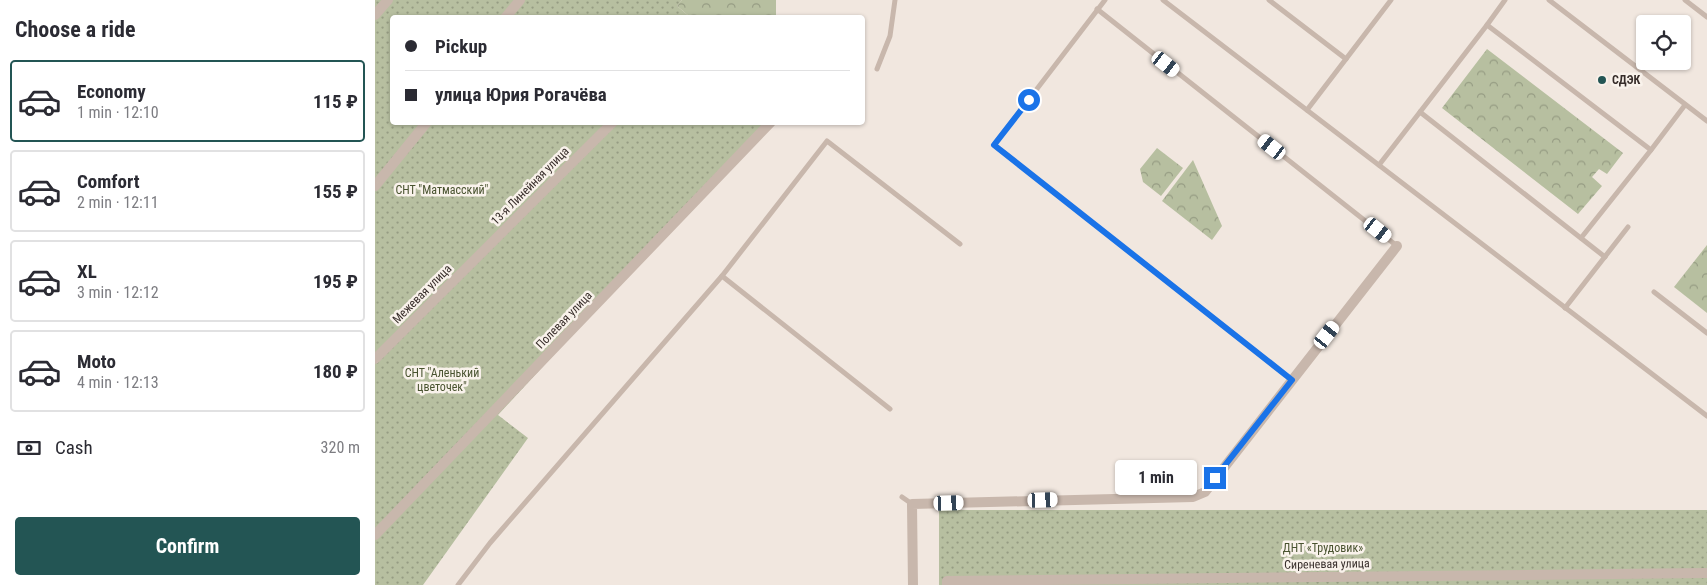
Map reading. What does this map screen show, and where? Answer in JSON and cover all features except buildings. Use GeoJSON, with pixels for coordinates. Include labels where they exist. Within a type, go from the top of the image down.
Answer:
{"type":"FeatureCollection","features":[{"type":"Feature","properties":{"kind":"street"},"geometry":{"type":"LineString","coordinates":[[375,16],[388,0]]}},
{"type":"Feature","properties":{"kind":"street"},"geometry":{"type":"LineString","coordinates":[[508,15],[520,0]]}},
{"type":"Feature","properties":{"kind":"street"},"geometry":{"type":"LineString","coordinates":[[375,186],[425,125]]}},
{"type":"Feature","properties":{"kind":"street","name":"13-я Линейная улица"},"geometry":{"type":"LineString","coordinates":[[465,268],[610,125]]}},
{"type":"Feature","properties":{"kind":"street","name":"Полевая улица"},"geometry":{"type":"LineString","coordinates":[[375,535],[768,125]]}},
{"type":"Feature","properties":{"kind":"street"},"geometry":{"type":"LineString","coordinates":[[913,585],[912,504],[1193,497],[1205,492],[1397,246]]}},
{"type":"Feature","properties":{"kind":"street","name":"Межевая улица"},"geometry":{"type":"LineString","coordinates":[[375,359],[465,268]]}},
{"type":"Feature","properties":{"kind":"street","name":"Сиреневая улица"},"geometry":{"type":"LineString","coordinates":[[947,583],[1707,573]]}},
{"type":"Feature","properties":{"kind":"street"},"geometry":{"type":"LineString","coordinates":[[1499,585],[1504,575]]}},
{"type":"Feature","properties":{"kind":"lane"},"geometry":{"type":"LineString","coordinates":[[877,69],[890,36],[895,0]]}},
{"type":"Feature","properties":{"kind":"lane"},"geometry":{"type":"LineString","coordinates":[[1163,0],[1707,416]]}},
{"type":"Feature","properties":{"kind":"lane"},"geometry":{"type":"LineString","coordinates":[[1269,0],[1346,59]]}},
{"type":"Feature","properties":{"kind":"lane"},"geometry":{"type":"LineString","coordinates":[[1307,110],[1391,0]]}},
{"type":"Feature","properties":{"kind":"lane"},"geometry":{"type":"LineString","coordinates":[[1379,165],[1505,0]]}},
{"type":"Feature","properties":{"kind":"lane"},"geometry":{"type":"LineString","coordinates":[[1549,0],[1707,121]]}},
{"type":"Feature","properties":{"kind":"lane"},"geometry":{"type":"LineString","coordinates":[[1685,0],[1707,17]]}},
{"type":"Feature","properties":{"kind":"lane"},"geometry":{"type":"LineString","coordinates":[[1103,1],[994,145],[1292,380]]}},
{"type":"Feature","properties":{"kind":"lane"},"geometry":{"type":"LineString","coordinates":[[1097,9],[1397,246]]}},
{"type":"Feature","properties":{"kind":"lane"},"geometry":{"type":"LineString","coordinates":[[1487,25],[1651,150]]}},
{"type":"Feature","properties":{"kind":"lane"},"geometry":{"type":"LineString","coordinates":[[1581,238],[1685,105]]}},
{"type":"Feature","properties":{"kind":"lane"},"geometry":{"type":"LineString","coordinates":[[1420,112],[1605,257]]}},
{"type":"Feature","properties":{"kind":"lane"},"geometry":{"type":"LineString","coordinates":[[458,585],[490,543],[722,276],[827,141],[960,244]]}},
{"type":"Feature","properties":{"kind":"lane"},"geometry":{"type":"LineString","coordinates":[[1565,308],[1628,227]]}},
{"type":"Feature","properties":{"kind":"lane"},"geometry":{"type":"LineString","coordinates":[[722,276],[890,409]]}},
{"type":"Feature","properties":{"kind":"lane"},"geometry":{"type":"LineString","coordinates":[[1654,292],[1707,333]]}},
{"type":"Feature","properties":{"kind":"lane"},"geometry":{"type":"LineString","coordinates":[[902,497],[912,504]]}},
{"type":"Feature","properties":{"kind":"green space","name":"СНТ \"Аленький цветочек\""},"geometry":{"type":"Polygon","coordinates":[[[375,0],[682,0],[677,6],[688,15],[390,15],[390,125],[766,125],[498,415],[528,438],[423,585],[375,585],[375,0]]]}},
{"type":"Feature","properties":{"kind":"green space"},"geometry":{"type":"Polygon","coordinates":[[[682,0],[776,0],[776,15],[688,15],[677,6],[682,0]]]}},
{"type":"Feature","properties":{"kind":"green space"},"geometry":{"type":"Polygon","coordinates":[[[1487,49],[1623,153],[1607,174],[1599,169],[1592,177],[1602,186],[1578,214],[1442,108],[1487,49]]]}},
{"type":"Feature","properties":{"kind":"green space"},"geometry":{"type":"Polygon","coordinates":[[[1157,148],[1183,168],[1161,196],[1143,182],[1140,169],[1157,148]]]}},
{"type":"Feature","properties":{"kind":"green space"},"geometry":{"type":"Polygon","coordinates":[[[1193,160],[1222,226],[1212,240],[1162,201],[1193,160]]]}},
{"type":"Feature","properties":{"kind":"green space"},"geometry":{"type":"Polygon","coordinates":[[[1707,245],[1707,313],[1674,287],[1707,245]]]}},
{"type":"Feature","properties":{"kind":"green space","name":"ДНТ «Трудовик»"},"geometry":{"type":"Polygon","coordinates":[[[939,510],[1707,510],[1707,585],[939,585],[939,510]]]}},
{"type":"Feature","properties":{"kind":"place","name":"СДЭК"},"geometry":{"type":"Point","coordinates":[1602,80]}},
{"type":"Feature","properties":{"kind":"route"},"geometry":{"type":"LineString","coordinates":[[1029,100],[994,145],[1292,380],[1215,478]]}},
{"type":"Feature","properties":{"kind":"park label","name":"СНТ \"Матмасский\""},"geometry":{"type":"Point","coordinates":[442,190]}}]}
